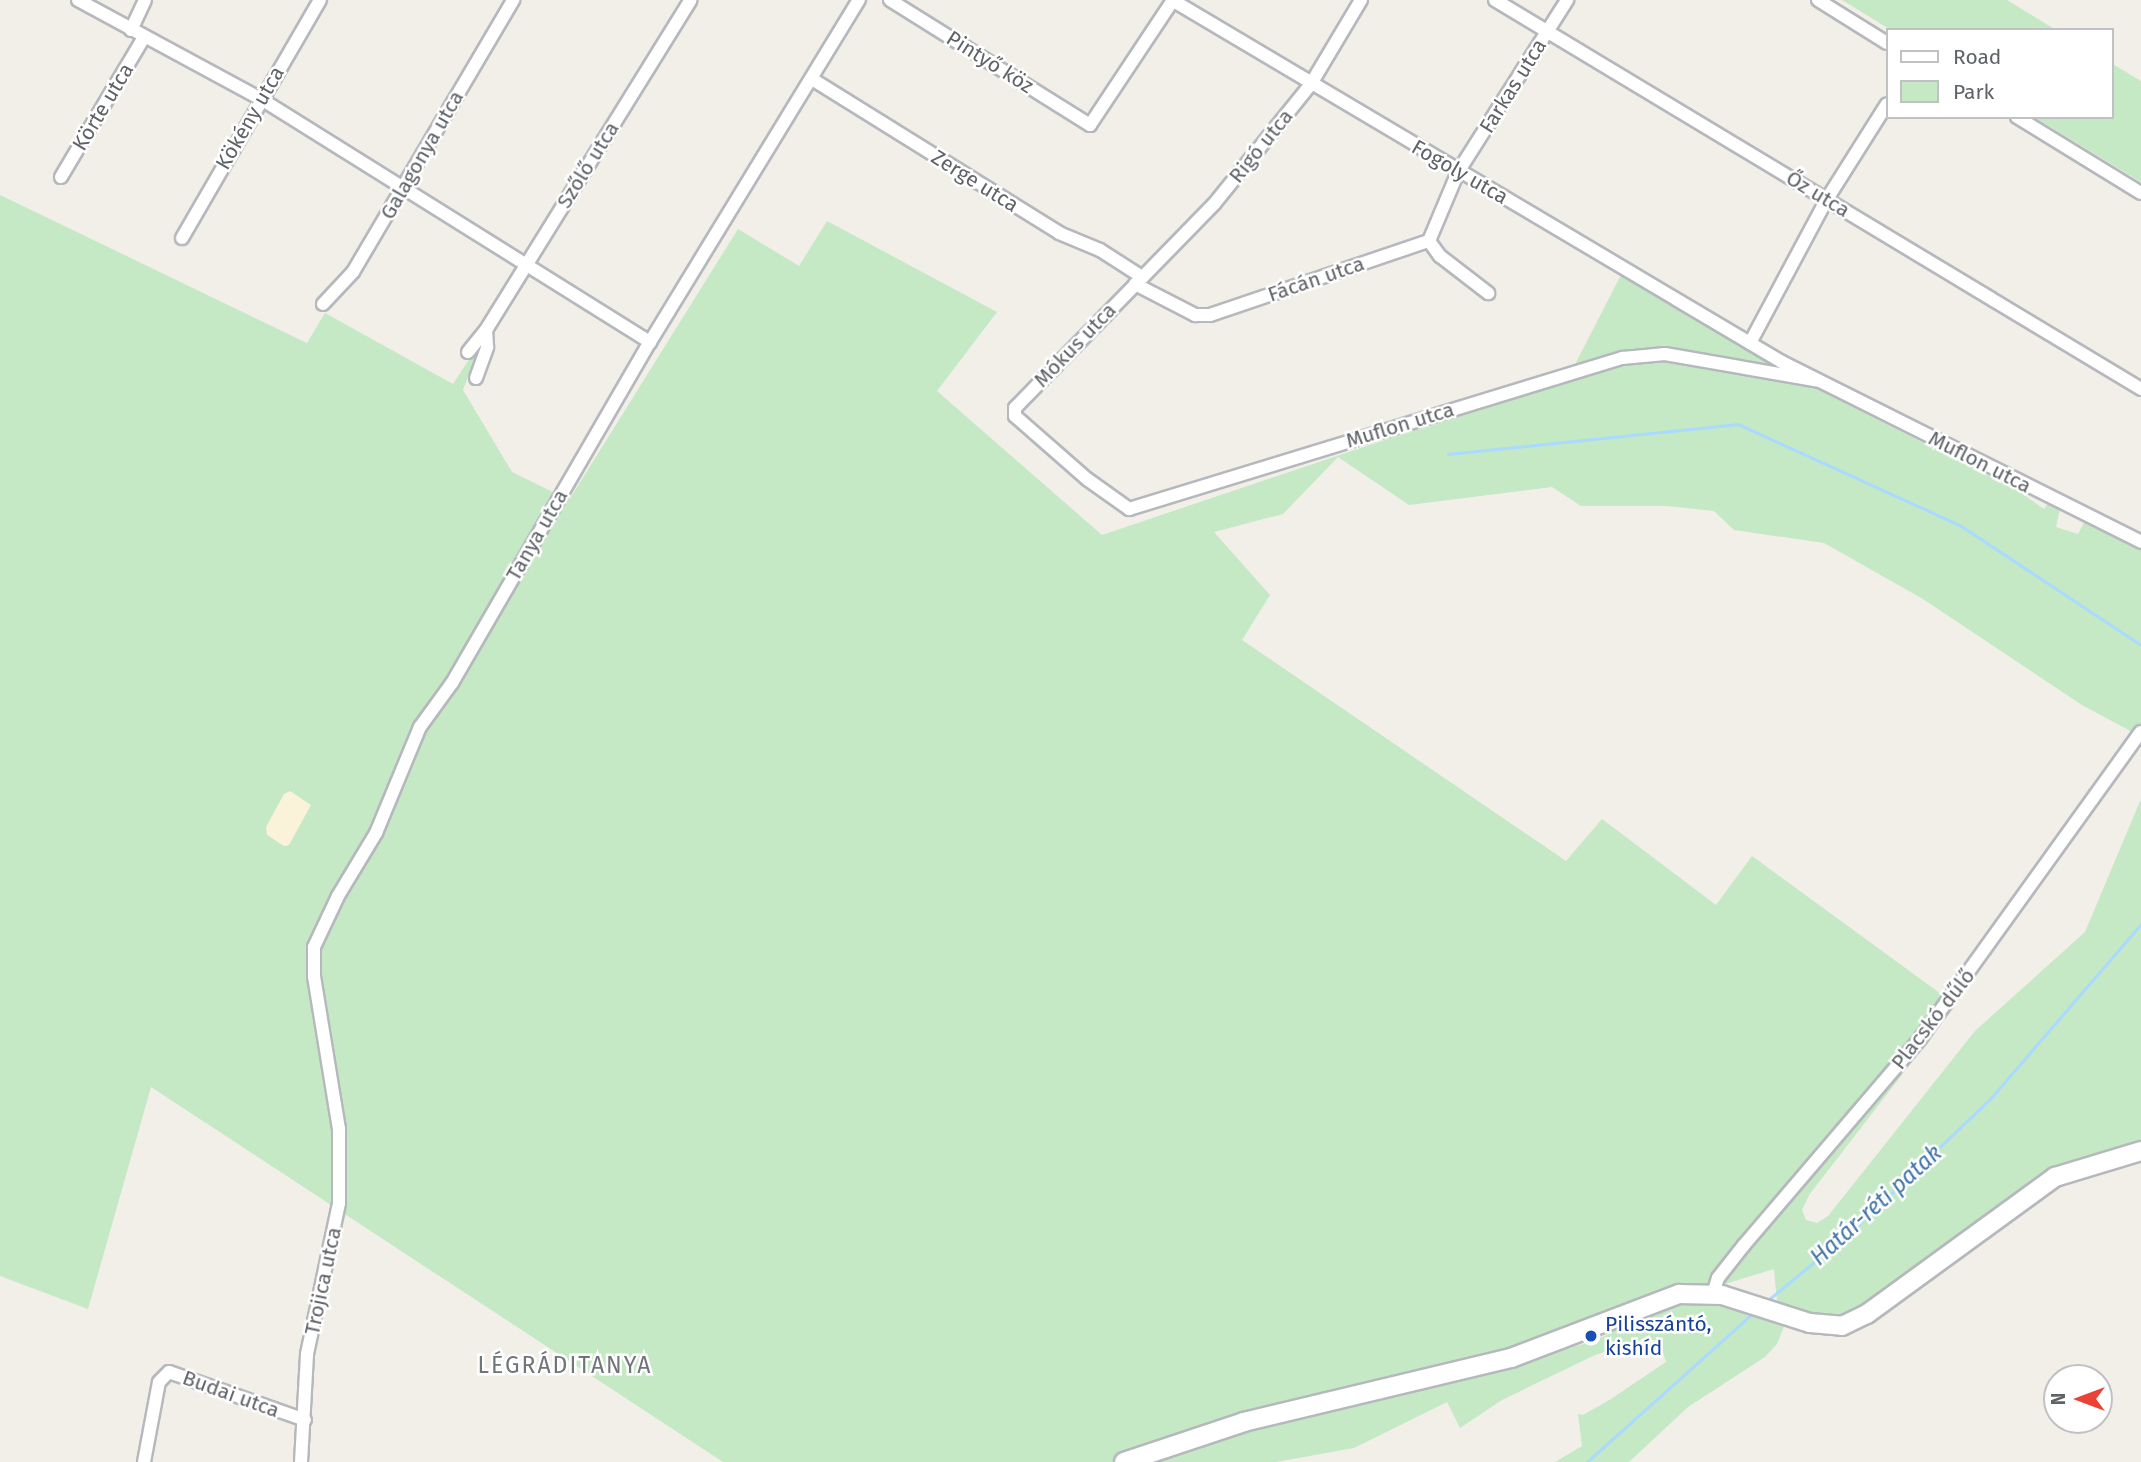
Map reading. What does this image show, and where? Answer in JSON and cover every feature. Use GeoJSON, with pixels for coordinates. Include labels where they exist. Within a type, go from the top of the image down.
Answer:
{"type":"FeatureCollection","features":[{"type":"Feature","properties":{"kind":"street"},"geometry":{"type":"LineString","coordinates":[[78,0],[261,99],[650,342]]}},
{"type":"Feature","properties":{"kind":"street"},"geometry":{"type":"LineString","coordinates":[[131,30],[145,0]]}},
{"type":"Feature","properties":{"kind":"street","name":"Kökény utca"},"geometry":{"type":"LineString","coordinates":[[182,238],[320,0]]}},
{"type":"Feature","properties":{"kind":"street","name":"Galagonya utca"},"geometry":{"type":"LineString","coordinates":[[323,304],[354,272],[513,0]]}},
{"type":"Feature","properties":{"kind":"street","name":"Szőlő utca"},"geometry":{"type":"LineString","coordinates":[[468,352],[486,330],[691,0]]}},
{"type":"Feature","properties":{"kind":"street","name":"Tanya utca"},"geometry":{"type":"LineString","coordinates":[[333,1100],[314,977],[314,947],[338,896],[376,833],[420,727],[452,683],[650,342],[859,0]]}},
{"type":"Feature","properties":{"kind":"street","name":"Pintyő köz"},"geometry":{"type":"LineString","coordinates":[[890,0],[1090,125],[1172,0]]}},
{"type":"Feature","properties":{"kind":"street","name":"Fogoly utca"},"geometry":{"type":"LineString","coordinates":[[1172,0],[1750,343]]}},
{"type":"Feature","properties":{"kind":"street","name":"Rigó utca"},"geometry":{"type":"LineString","coordinates":[[1139,280],[1214,204],[1311,84],[1362,0]]}},
{"type":"Feature","properties":{"kind":"street","name":"Őz utca"},"geometry":{"type":"LineString","coordinates":[[1495,0],[2141,389]]}},
{"type":"Feature","properties":{"kind":"street","name":"Farkas utca"},"geometry":{"type":"LineString","coordinates":[[1458,172],[1567,0]]}},
{"type":"Feature","properties":{"kind":"street"},"geometry":{"type":"LineString","coordinates":[[1818,0],[1885,42]]}},
{"type":"Feature","properties":{"kind":"street","name":"Körte utca"},"geometry":{"type":"LineString","coordinates":[[61,177],[144,37]]}},
{"type":"Feature","properties":{"kind":"street","name":"Zerge utca"},"geometry":{"type":"LineString","coordinates":[[812,79],[1059,233],[1100,250],[1139,280]]}},
{"type":"Feature","properties":{"kind":"street"},"geometry":{"type":"LineString","coordinates":[[1750,343],[1827,199],[1885,107]]}},
{"type":"Feature","properties":{"kind":"street"},"geometry":{"type":"LineString","coordinates":[[2020,119],[2141,192]]}},
{"type":"Feature","properties":{"kind":"street"},"geometry":{"type":"LineString","coordinates":[[1458,172],[1429,241],[1440,256],[1488,293]]}},
{"type":"Feature","properties":{"kind":"street","name":"Fácán utca"},"geometry":{"type":"LineString","coordinates":[[1139,280],[1195,315],[1210,315],[1429,241]]}},
{"type":"Feature","properties":{"kind":"street","name":"Mókus utca"},"geometry":{"type":"LineString","coordinates":[[1015,416],[1015,408],[1139,280]]}},
{"type":"Feature","properties":{"kind":"street","name":"Szőlő utca"},"geometry":{"type":"LineString","coordinates":[[476,378],[487,347],[486,330]]}},
{"type":"Feature","properties":{"kind":"street","name":"Muflon utca"},"geometry":{"type":"LineString","coordinates":[[1750,343],[1819,381],[2141,542]]}},
{"type":"Feature","properties":{"kind":"street","name":"Muflon utca"},"geometry":{"type":"LineString","coordinates":[[1015,416],[1087,479],[1129,509],[1622,358],[1665,354],[1819,381]]}},
{"type":"Feature","properties":{"kind":"street","name":"Placskó dűlő"},"geometry":{"type":"LineString","coordinates":[[1713,1294],[1718,1278],[1744,1245],[1928,1029],[2141,732]]}},
{"type":"Feature","properties":{"kind":"street","name":"Trojica utca"},"geometry":{"type":"LineString","coordinates":[[301,1462],[307,1354],[339,1203],[340,1139],[333,1100]]}},
{"type":"Feature","properties":{"kind":"street"},"geometry":{"type":"LineString","coordinates":[[1124,1462],[1244,1422],[1511,1358],[1679,1294],[1713,1294],[1829,1326],[1854,1322],[2055,1177],[2141,1151]]}},
{"type":"Feature","properties":{"kind":"street","name":"Budai utca"},"geometry":{"type":"LineString","coordinates":[[144,1462],[159,1382],[169,1372],[305,1420]]}},
{"type":"Feature","properties":{"kind":"green space"},"geometry":{"type":"Polygon","coordinates":[[[1842,0],[2007,0],[2053,28],[1888,28],[1842,0]]]}},
{"type":"Feature","properties":{"kind":"green space"},"geometry":{"type":"Polygon","coordinates":[[[2113,64],[2141,81],[2141,182],[2037,119],[2113,119],[2113,64]]]}},
{"type":"Feature","properties":{"kind":"green space"},"geometry":{"type":"Polygon","coordinates":[[[0,195],[307,343],[325,313],[453,384],[481,341],[463,390],[512,472],[569,500],[738,229],[799,266],[827,221],[997,312],[937,391],[1102,535],[1568,378],[1622,273],[1821,391],[2020,492],[2044,509],[2048,503],[2060,509],[2056,527],[2078,534],[2085,521],[2141,549],[2141,728],[2136,734],[2082,705],[1923,599],[1824,543],[1734,530],[1714,511],[1667,506],[1581,506],[1552,487],[1409,505],[1338,457],[1283,514],[1214,532],[1270,595],[1242,640],[1566,861],[1602,819],[1716,905],[1752,856],[1956,1005],[1809,1195],[1802,1210],[1806,1220],[1817,1223],[1828,1216],[1975,1031],[2085,932],[2141,799],[2141,1143],[2066,1164],[1847,1318],[1814,1317],[1777,1302],[1774,1269],[1695,1293],[1785,1324],[1777,1344],[1765,1357],[1688,1407],[1629,1462],[1555,1462],[1582,1446],[1578,1414],[1583,1415],[1611,1399],[1666,1362],[1659,1340],[1640,1340],[1595,1355],[1502,1400],[1460,1428],[1447,1402],[1354,1448],[1276,1462],[723,1462],[151,1087],[88,1309],[0,1276],[0,195]],[[1632,1313],[1439,1382],[1591,1342],[1611,1333],[1632,1313]]]}},
{"type":"Feature","properties":{"kind":"sand"},"geometry":{"type":"Polygon","coordinates":[[[290,791],[311,805],[289,845],[284,846],[267,835],[266,827],[284,794],[290,791]]]}},
{"type":"Feature","properties":{"kind":"waterway"},"geometry":{"type":"LineString","coordinates":[[1448,454],[1738,424],[1960,525],[2141,645]]}},
{"type":"Feature","properties":{"kind":"waterway","name":"Határ-réti patak"},"geometry":{"type":"LineString","coordinates":[[1767,1301],[1854,1229],[1990,1099],[2141,924]]}},
{"type":"Feature","properties":{"kind":"waterway","name":"Határ-réti patak"},"geometry":{"type":"LineString","coordinates":[[1587,1462],[1754,1312]]}},
{"type":"Feature","properties":{"kind":"place","name":"Pilisszántó, kishíd"},"geometry":{"type":"Point","coordinates":[1591,1336]}},
{"type":"Feature","properties":{"kind":"district","name":"LÉGRÁDITANYA"},"geometry":{"type":"Point","coordinates":[565,1365]}}]}
